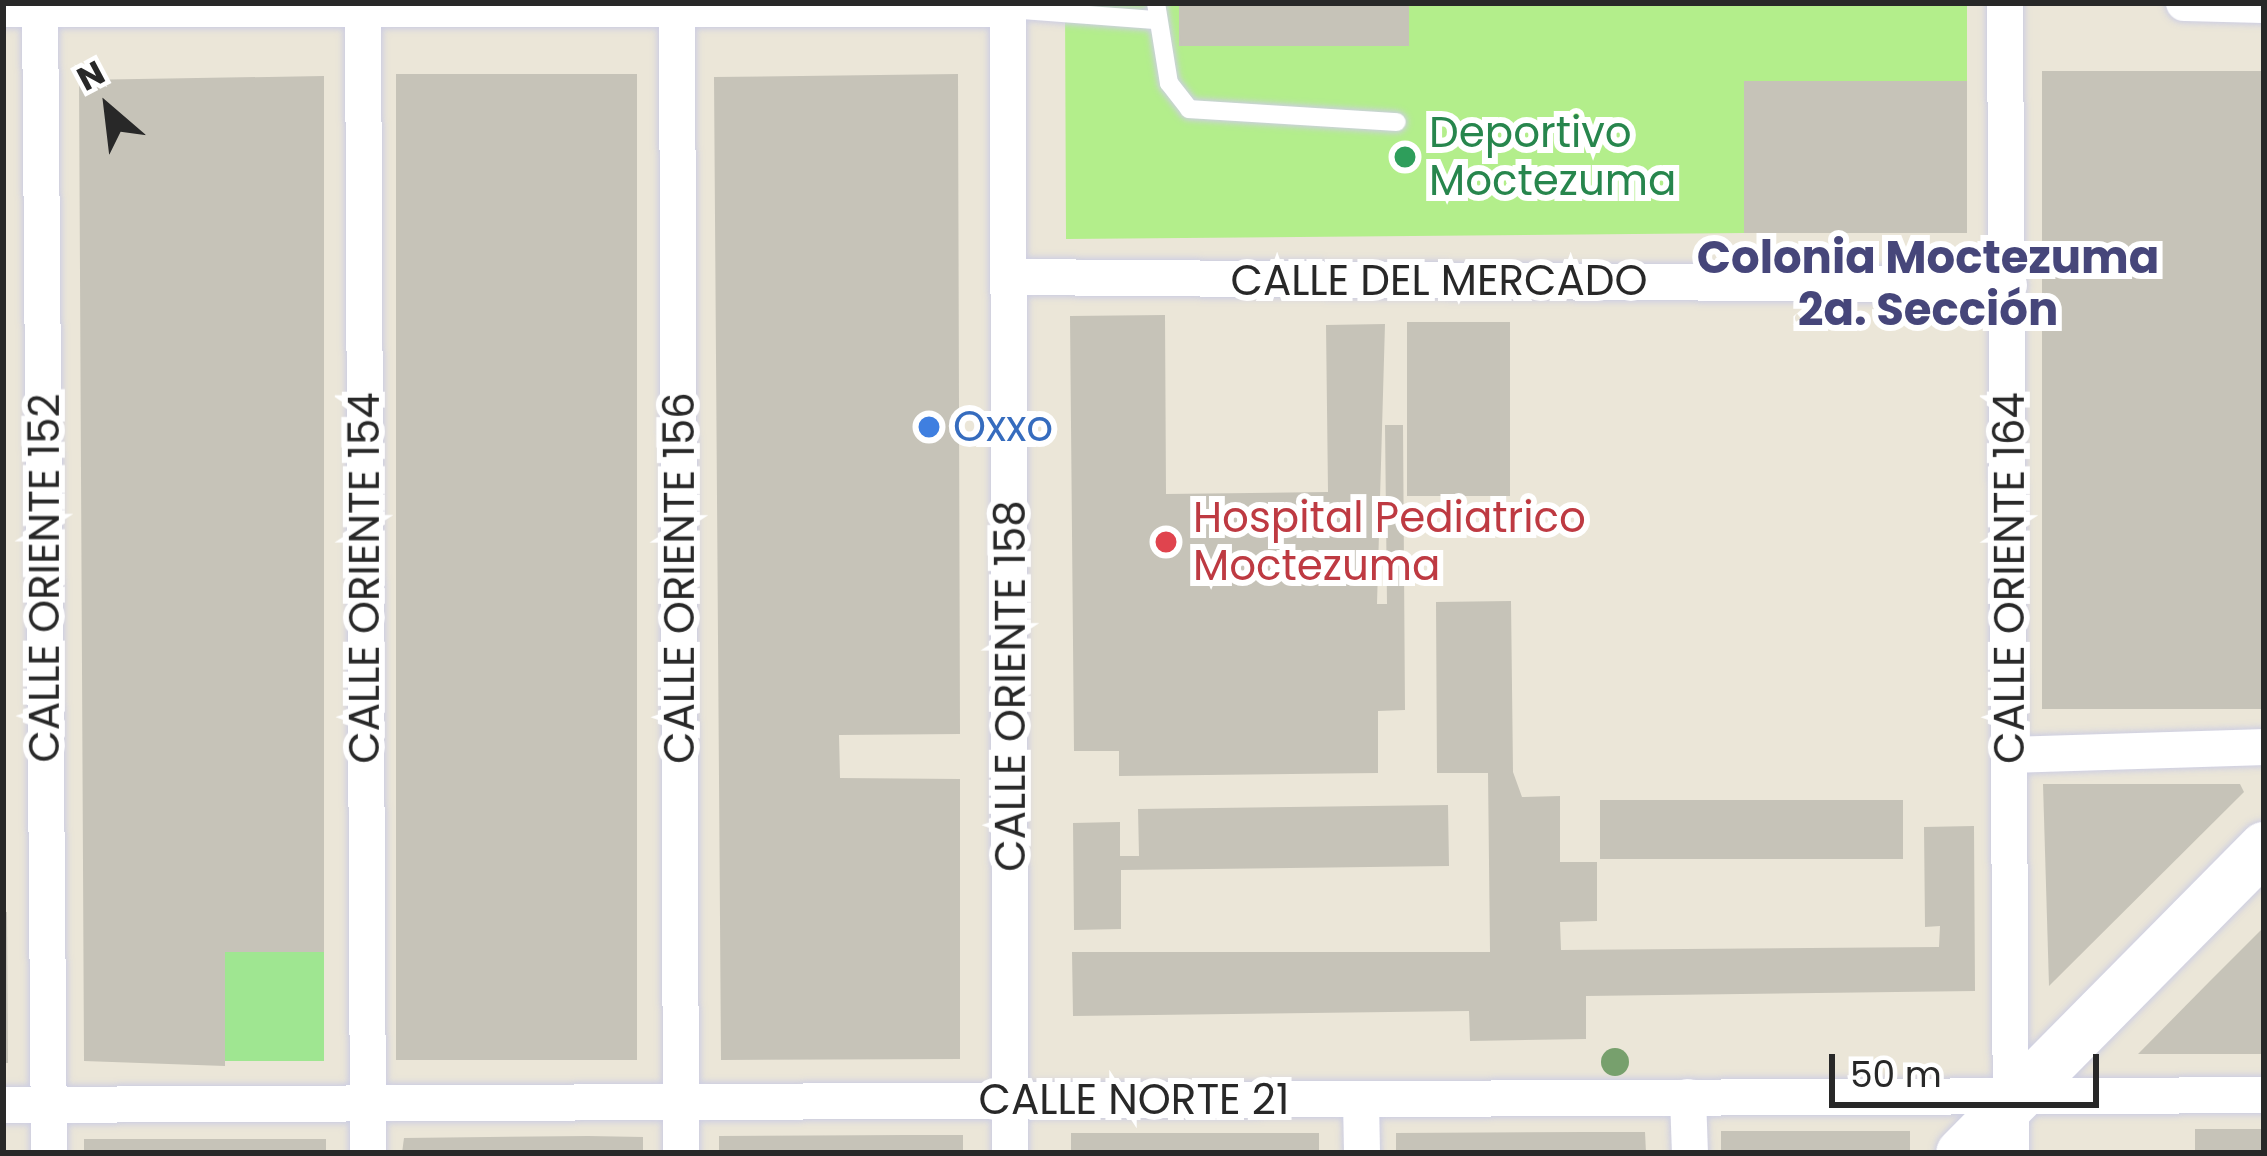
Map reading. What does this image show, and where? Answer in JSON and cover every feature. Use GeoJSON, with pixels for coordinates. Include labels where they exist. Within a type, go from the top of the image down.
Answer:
{"type":"FeatureCollection","features":[{"type":"Feature","properties":{"kind":"street","name":"CALLE ORIENTE 164"},"geometry":{"type":"LineString","coordinates":[[2006,3],[2012,1153]]}},
{"type":"Feature","properties":{"kind":"street"},"geometry":{"type":"LineString","coordinates":[[2184,3],[2264,5]]}},
{"type":"Feature","properties":{"kind":"street"},"geometry":{"type":"LineString","coordinates":[[3,9],[40,5],[1008,6]]}},
{"type":"Feature","properties":{"kind":"street","name":"CALLE ORIENTE 152"},"geometry":{"type":"LineString","coordinates":[[40,5],[50,1153]]}},
{"type":"Feature","properties":{"kind":"street","name":"CALLE ORIENTE 158"},"geometry":{"type":"LineString","coordinates":[[1008,6],[1010,1153]]}},
{"type":"Feature","properties":{"kind":"street","name":"CALLE ORIENTE 154"},"geometry":{"type":"LineString","coordinates":[[363,7],[368,1153]]}},
{"type":"Feature","properties":{"kind":"street","name":"CALLE ORIENTE 156"},"geometry":{"type":"LineString","coordinates":[[677,8],[682,1153]]}},
{"type":"Feature","properties":{"kind":"street","name":"CALLE DEL MERCADO"},"geometry":{"type":"LineString","coordinates":[[1012,278],[2009,285]]}},
{"type":"Feature","properties":{"kind":"street"},"geometry":{"type":"LineString","coordinates":[[2011,755],[2264,747]]}},
{"type":"Feature","properties":{"kind":"street"},"geometry":{"type":"LineString","coordinates":[[1961,1153],[2264,847]]}},
{"type":"Feature","properties":{"kind":"street","name":"CALLE NORTE 21"},"geometry":{"type":"LineString","coordinates":[[3,1106],[1688,1097],[2012,1102],[2264,1095]]}},
{"type":"Feature","properties":{"kind":"street"},"geometry":{"type":"LineString","coordinates":[[1688,1097],[1690,1153]]}},
{"type":"Feature","properties":{"kind":"street"},"geometry":{"type":"LineString","coordinates":[[1361,1100],[1362,1153]]}},
{"type":"Feature","properties":{"kind":"lane"},"geometry":{"type":"LineString","coordinates":[[1008,6],[1156,11],[1169,83],[1189,110],[1397,122]]}},
{"type":"Feature","properties":{"kind":"green space","name":"Deportivo Moctezuma"},"geometry":{"type":"Polygon","coordinates":[[[1065,3],[1967,3],[1967,82],[1744,82],[1744,233],[1066,239],[1065,3]]]}},
{"type":"Feature","properties":{"kind":"green space"},"geometry":{"type":"Polygon","coordinates":[[[225,952],[324,952],[324,1061],[225,1061],[225,952]]]}},
{"type":"Feature","properties":{"kind":"building"},"geometry":{"type":"Polygon","coordinates":[[[1179,3],[1409,3],[1409,46],[1179,46],[1179,3]]]}},
{"type":"Feature","properties":{"kind":"building"},"geometry":{"type":"Polygon","coordinates":[[[2042,71],[2264,71],[2264,709],[2042,709],[2042,71]]]}},
{"type":"Feature","properties":{"kind":"building"},"geometry":{"type":"Polygon","coordinates":[[[396,74],[637,74],[637,1060],[396,1060],[396,74]]]}},
{"type":"Feature","properties":{"kind":"building"},"geometry":{"type":"Polygon","coordinates":[[[958,74],[960,734],[839,735],[840,778],[960,779],[960,1059],[721,1060],[714,77],[958,74]]]}},
{"type":"Feature","properties":{"kind":"building"},"geometry":{"type":"Polygon","coordinates":[[[324,76],[324,952],[225,952],[225,1066],[84,1061],[79,80],[324,76]]]}},
{"type":"Feature","properties":{"kind":"building"},"geometry":{"type":"Polygon","coordinates":[[[1744,81],[1967,81],[1967,233],[1744,233],[1744,81]]]}},
{"type":"Feature","properties":{"kind":"building"},"geometry":{"type":"Polygon","coordinates":[[[1165,315],[1166,494],[1328,492],[1326,325],[1385,324],[1377,604],[1387,604],[1385,425],[1403,425],[1405,710],[1378,711],[1378,773],[1119,776],[1119,751],[1074,751],[1070,316],[1165,315]]]}},
{"type":"Feature","properties":{"kind":"building"},"geometry":{"type":"Polygon","coordinates":[[[1407,322],[1510,322],[1510,496],[1407,496],[1407,322]]]}},
{"type":"Feature","properties":{"kind":"building"},"geometry":{"type":"Polygon","coordinates":[[[1511,601],[1513,772],[1522,797],[1560,796],[1560,862],[1597,862],[1597,921],[1560,922],[1561,950],[1939,947],[1940,926],[1925,927],[1924,827],[1974,826],[1975,991],[1586,996],[1586,1039],[1470,1041],[1469,1011],[1073,1016],[1072,952],[1490,952],[1488,773],[1437,773],[1436,602],[1511,601]]]}},
{"type":"Feature","properties":{"kind":"building"},"geometry":{"type":"Polygon","coordinates":[[[2043,784],[2240,784],[2244,792],[2049,986],[2043,784]]]}},
{"type":"Feature","properties":{"kind":"building"},"geometry":{"type":"Polygon","coordinates":[[[1600,800],[1903,800],[1903,859],[1600,859],[1600,800]]]}},
{"type":"Feature","properties":{"kind":"building"},"geometry":{"type":"Polygon","coordinates":[[[1448,805],[1449,866],[1121,870],[1121,929],[1074,930],[1073,823],[1120,822],[1120,856],[1139,856],[1138,809],[1448,805]]]}},
{"type":"Feature","properties":{"kind":"building"},"geometry":{"type":"Polygon","coordinates":[[[3,912],[7,912],[8,1063],[3,1063],[3,912]]]}},
{"type":"Feature","properties":{"kind":"building"},"geometry":{"type":"Polygon","coordinates":[[[2264,927],[2264,1054],[2138,1054],[2211,980],[2264,927]]]}},
{"type":"Feature","properties":{"kind":"building"},"geometry":{"type":"Polygon","coordinates":[[[2195,1129],[2264,1129],[2264,1153],[2195,1153],[2195,1129]]]}},
{"type":"Feature","properties":{"kind":"building"},"geometry":{"type":"Polygon","coordinates":[[[1721,1131],[1910,1131],[1910,1153],[1721,1153],[1721,1131]]]}},
{"type":"Feature","properties":{"kind":"building"},"geometry":{"type":"Polygon","coordinates":[[[1645,1132],[1646,1153],[1396,1153],[1396,1133],[1645,1132]]]}},
{"type":"Feature","properties":{"kind":"building"},"geometry":{"type":"Polygon","coordinates":[[[1071,1133],[1319,1133],[1319,1153],[1071,1153],[1071,1133]]]}},
{"type":"Feature","properties":{"kind":"building"},"geometry":{"type":"Polygon","coordinates":[[[963,1135],[963,1153],[719,1153],[719,1136],[963,1135]]]}},
{"type":"Feature","properties":{"kind":"building"},"geometry":{"type":"Polygon","coordinates":[[[643,1137],[643,1153],[402,1153],[404,1138],[643,1137]]]}},
{"type":"Feature","properties":{"kind":"building"},"geometry":{"type":"Polygon","coordinates":[[[84,1139],[326,1139],[326,1153],[84,1153],[84,1139]]]}},
{"type":"Feature","properties":{"kind":"place","name":"Deportivo Moctezuma"},"geometry":{"type":"Point","coordinates":[1405,157]}},
{"type":"Feature","properties":{"kind":"place","name":"Oxxo"},"geometry":{"type":"Point","coordinates":[929,427]}},
{"type":"Feature","properties":{"kind":"place","name":"Hospital Pediatrico Moctezuma"},"geometry":{"type":"Point","coordinates":[1166,542]}},
{"type":"Feature","properties":{"kind":"district","name":"Colonia Moctezuma 2a. Sección"},"geometry":{"type":"Point","coordinates":[1928,284]}}]}
